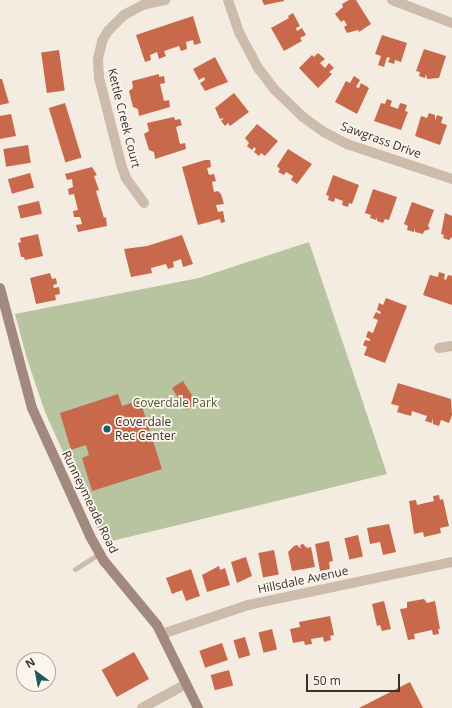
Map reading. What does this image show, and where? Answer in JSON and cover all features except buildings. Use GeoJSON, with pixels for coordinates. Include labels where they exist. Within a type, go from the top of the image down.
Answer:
{"type":"FeatureCollection","features":[{"type":"Feature","properties":{"kind":"street","name":"Kettle Creek Court"},"geometry":{"type":"LineString","coordinates":[[144,203],[126,178],[120,164],[99,78],[98,59],[105,36],[124,14],[143,5],[165,0]]}},
{"type":"Feature","properties":{"kind":"street","name":"Sawgrass Drive"},"geometry":{"type":"LineString","coordinates":[[228,0],[240,34],[259,69],[275,90],[303,117],[324,132],[348,144],[452,179]]}},
{"type":"Feature","properties":{"kind":"street"},"geometry":{"type":"LineString","coordinates":[[392,0],[452,23]]}},
{"type":"Feature","properties":{"kind":"street","name":"Runneymeade Road"},"geometry":{"type":"LineString","coordinates":[[0,289],[32,408],[99,554],[152,618],[162,634],[198,708]]}},
{"type":"Feature","properties":{"kind":"street"},"geometry":{"type":"LineString","coordinates":[[438,348],[452,346]]}},
{"type":"Feature","properties":{"kind":"street","name":"Hillsdale Avenue"},"geometry":{"type":"LineString","coordinates":[[162,634],[248,605],[452,562]]}},
{"type":"Feature","properties":{"kind":"street"},"geometry":{"type":"LineString","coordinates":[[142,708],[186,684]]}},
{"type":"Feature","properties":{"kind":"lane"},"geometry":{"type":"LineString","coordinates":[[76,569],[99,554]]}},
{"type":"Feature","properties":{"kind":"green space","name":"Coverdale Park"},"geometry":{"type":"Polygon","coordinates":[[[309,242],[387,474],[104,543],[45,412],[27,359],[15,314],[199,278],[309,242]]]}},
{"type":"Feature","properties":{"kind":"place","name":"Coverdale Rec Center"},"geometry":{"type":"Point","coordinates":[107,429]}}]}
